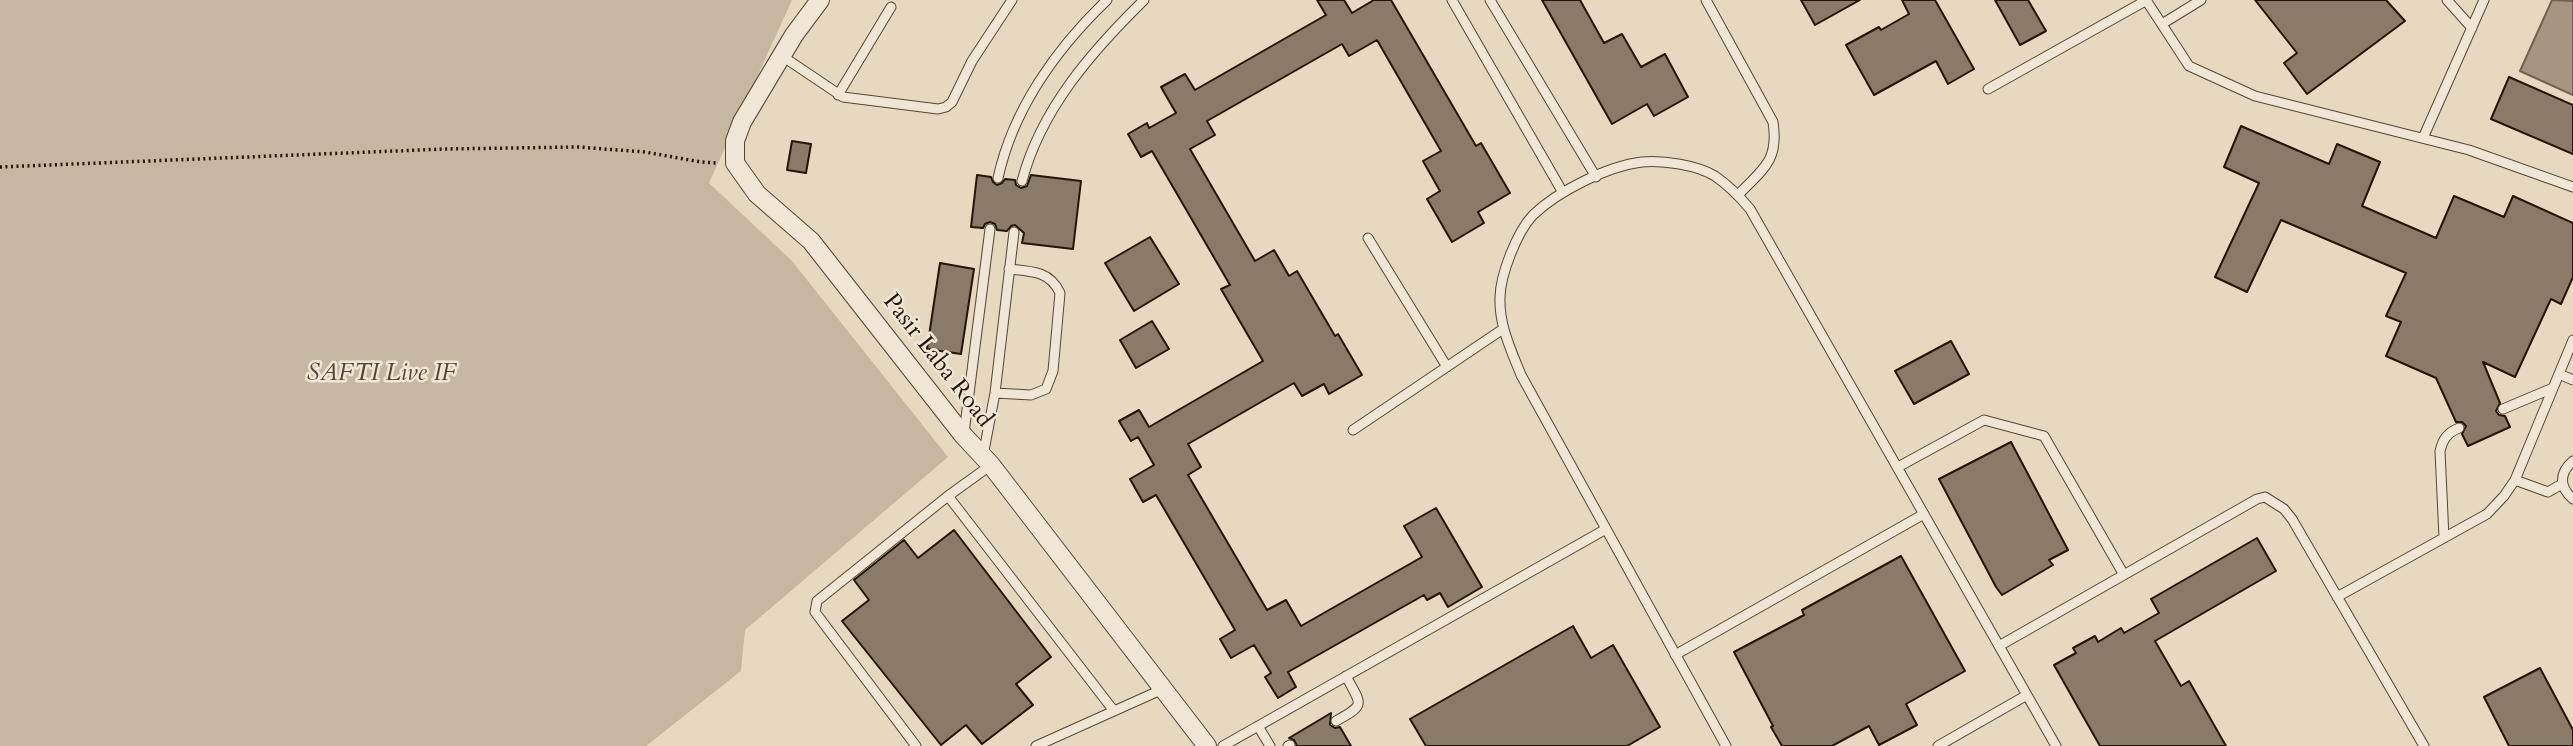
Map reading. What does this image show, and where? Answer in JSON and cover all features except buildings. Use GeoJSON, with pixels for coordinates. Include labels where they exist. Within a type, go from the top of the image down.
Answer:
{"type":"FeatureCollection","features":[{"type":"Feature","properties":{"kind":"street"},"geometry":{"type":"LineString","coordinates":[[736,163],[735,141],[742,122],[820,0]]}},
{"type":"Feature","properties":{"kind":"street","name":"Pasir Laba Road"},"geometry":{"type":"LineString","coordinates":[[736,163],[757,194],[811,241],[963,435],[987,461],[1207,746]]}},
{"type":"Feature","properties":{"kind":"lane"},"geometry":{"type":"LineString","coordinates":[[782,57],[838,95],[938,109],[952,102],[985,39],[1012,0]]}},
{"type":"Feature","properties":{"kind":"lane"},"geometry":{"type":"LineString","coordinates":[[998,178],[1011,134],[1025,104],[1074,36],[1107,0]]}},
{"type":"Feature","properties":{"kind":"lane"},"geometry":{"type":"LineString","coordinates":[[1022,181],[1046,119],[1095,52],[1144,0]]}},
{"type":"Feature","properties":{"kind":"lane"},"geometry":{"type":"LineString","coordinates":[[1452,0],[1562,191]]}},
{"type":"Feature","properties":{"kind":"lane"},"geometry":{"type":"LineString","coordinates":[[1490,0],[1596,177]]}},
{"type":"Feature","properties":{"kind":"lane"},"geometry":{"type":"LineString","coordinates":[[1706,0],[1773,122],[1776,142],[1768,163],[1738,195]]}},
{"type":"Feature","properties":{"kind":"lane"},"geometry":{"type":"LineString","coordinates":[[1988,89],[2147,0],[2189,66],[2221,82],[2255,96],[2469,150],[2573,187]]}},
{"type":"Feature","properties":{"kind":"lane"},"geometry":{"type":"LineString","coordinates":[[2162,24],[2201,0]]}},
{"type":"Feature","properties":{"kind":"lane"},"geometry":{"type":"LineString","coordinates":[[2447,0],[2472,28]]}},
{"type":"Feature","properties":{"kind":"lane"},"geometry":{"type":"LineString","coordinates":[[2423,138],[2484,0]]}},
{"type":"Feature","properties":{"kind":"lane"},"geometry":{"type":"LineString","coordinates":[[838,95],[891,7]]}},
{"type":"Feature","properties":{"kind":"lane"},"geometry":{"type":"LineString","coordinates":[[1726,746],[1521,375],[1503,329],[1500,297],[1512,249],[1531,217],[1562,191],[1642,162],[1694,168],[1714,175],[1750,209],[2056,746]]}},
{"type":"Feature","properties":{"kind":"lane"},"geometry":{"type":"LineString","coordinates":[[963,435],[990,229]]}},
{"type":"Feature","properties":{"kind":"lane"},"geometry":{"type":"LineString","coordinates":[[916,746],[815,612],[815,605],[987,461],[1013,232]]}},
{"type":"Feature","properties":{"kind":"lane"},"geometry":{"type":"LineString","coordinates":[[1368,238],[1447,367]]}},
{"type":"Feature","properties":{"kind":"lane"},"geometry":{"type":"LineString","coordinates":[[995,393],[1031,395],[1046,389],[1051,381],[1061,300],[1057,285],[1042,273],[1009,269]]}},
{"type":"Feature","properties":{"kind":"lane"},"geometry":{"type":"LineString","coordinates":[[1353,430],[1503,329]]}},
{"type":"Feature","properties":{"kind":"lane"},"geometry":{"type":"LineString","coordinates":[[2337,597],[2487,514],[2504,496],[2515,480],[2573,340]]}},
{"type":"Feature","properties":{"kind":"lane"},"geometry":{"type":"LineString","coordinates":[[2559,374],[2573,380]]}},
{"type":"Feature","properties":{"kind":"lane"},"geometry":{"type":"LineString","coordinates":[[2503,410],[2553,388]]}},
{"type":"Feature","properties":{"kind":"lane"},"geometry":{"type":"LineString","coordinates":[[1898,467],[1984,420],[2044,436],[2124,575]]}},
{"type":"Feature","properties":{"kind":"lane"},"geometry":{"type":"LineString","coordinates":[[2444,538],[2440,451],[2443,439],[2459,428]]}},
{"type":"Feature","properties":{"kind":"lane"},"geometry":{"type":"LineString","coordinates":[[2573,461],[2562,475],[2566,493],[2573,499]]}},
{"type":"Feature","properties":{"kind":"lane"},"geometry":{"type":"LineString","coordinates":[[2515,480],[2548,492],[2562,484]]}},
{"type":"Feature","properties":{"kind":"lane"},"geometry":{"type":"LineString","coordinates":[[948,496],[1114,711]]}},
{"type":"Feature","properties":{"kind":"lane"},"geometry":{"type":"LineString","coordinates":[[1999,646],[2257,499],[2265,497],[2284,509],[2292,519],[2424,746]]}},
{"type":"Feature","properties":{"kind":"lane"},"geometry":{"type":"LineString","coordinates":[[1675,655],[1924,514]]}},
{"type":"Feature","properties":{"kind":"lane"},"geometry":{"type":"LineString","coordinates":[[1223,746],[1606,529]]}},
{"type":"Feature","properties":{"kind":"lane"},"geometry":{"type":"LineString","coordinates":[[1336,720],[1357,710],[1359,706],[1346,676]]}},
{"type":"Feature","properties":{"kind":"lane"},"geometry":{"type":"LineString","coordinates":[[1036,746],[1163,689]]}},
{"type":"Feature","properties":{"kind":"lane"},"geometry":{"type":"LineString","coordinates":[[1938,746],[2027,695]]}},
{"type":"Feature","properties":{"kind":"lane"},"geometry":{"type":"LineString","coordinates":[[1258,726],[1270,746]]}},
{"type":"Feature","properties":{"kind":"path"},"geometry":{"type":"LineString","coordinates":[[0,167],[444,149],[578,147],[645,152],[701,162],[736,163]]}},
{"type":"Feature","properties":{"kind":"green space","name":"SAFTI Live IF"},"geometry":{"type":"Polygon","coordinates":[[[0,0],[792,0],[709,183],[792,261],[948,457],[745,630],[741,671],[646,746],[0,746],[0,0]]]}},
{"type":"Feature","properties":{"kind":"shaded area"},"geometry":{"type":"Polygon","coordinates":[[[2552,0],[2573,1],[2573,95],[2520,71],[2552,0]]]}}]}
